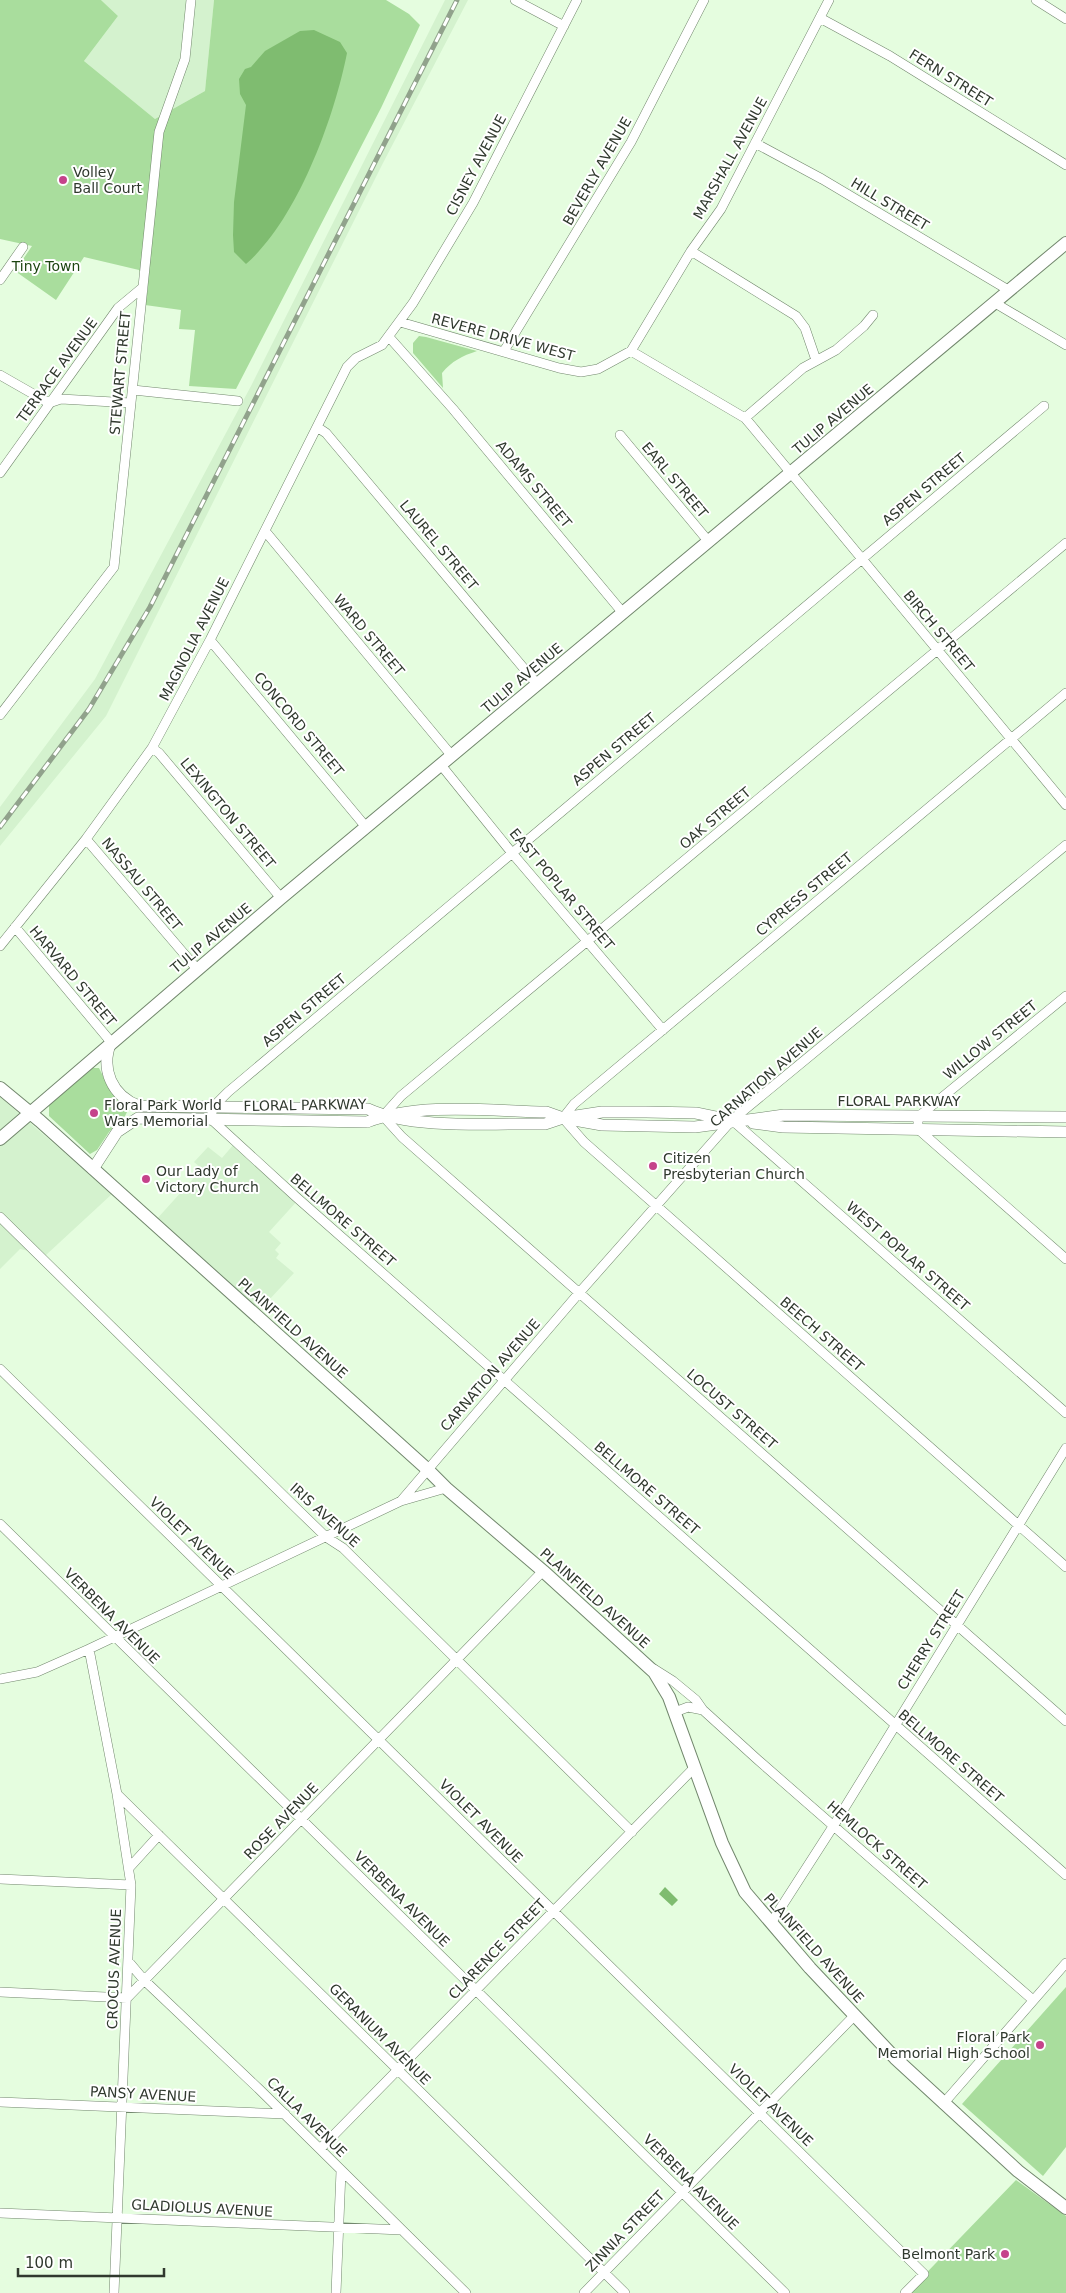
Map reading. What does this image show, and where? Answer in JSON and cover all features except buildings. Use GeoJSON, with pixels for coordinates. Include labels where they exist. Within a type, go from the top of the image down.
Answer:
{"type":"FeatureCollection","features":[{"type":"Feature","properties":{"kind":"main road","name":"TULIP AVENUE"},"geometry":{"type":"LineString","coordinates":[[0,1139],[196,969],[1066,243]]}},
{"type":"Feature","properties":{"kind":"main road","name":"PLAINFIELD AVENUE"},"geometry":{"type":"LineString","coordinates":[[0,1088],[31,1113],[446,1488],[543,1571],[648,1665],[665,1686],[694,1768],[737,1878],[745,1892],[854,2016],[943,2104],[1033,2184],[1066,2208]]}},
{"type":"Feature","properties":{"kind":"street","name":"STEWART STREET"},"geometry":{"type":"LineString","coordinates":[[0,715],[113,570],[159,132],[185,59],[191,0]]}},
{"type":"Feature","properties":{"kind":"street"},"geometry":{"type":"LineString","coordinates":[[515,0],[564,26]]}},
{"type":"Feature","properties":{"kind":"street","name":"CISNEY AVENUE"},"geometry":{"type":"LineString","coordinates":[[389,337],[473,203],[577,0]]}},
{"type":"Feature","properties":{"kind":"street","name":"BEVERLY AVENUE"},"geometry":{"type":"LineString","coordinates":[[504,351],[631,142],[704,0]]}},
{"type":"Feature","properties":{"kind":"street","name":"MARSHALL AVENUE"},"geometry":{"type":"LineString","coordinates":[[631,350],[691,251],[721,209],[829,0]]}},
{"type":"Feature","properties":{"kind":"street"},"geometry":{"type":"LineString","coordinates":[[1036,0],[1066,19]]}},
{"type":"Feature","properties":{"kind":"street","name":"FERN STREET"},"geometry":{"type":"LineString","coordinates":[[820,18],[890,56],[1066,165]]}},
{"type":"Feature","properties":{"kind":"street","name":"HILL STREET"},"geometry":{"type":"LineString","coordinates":[[755,143],[822,179],[1010,290]]}},
{"type":"Feature","properties":{"kind":"street"},"geometry":{"type":"LineString","coordinates":[[0,280],[23,247]]}},
{"type":"Feature","properties":{"kind":"street"},"geometry":{"type":"LineString","coordinates":[[691,251],[796,316],[805,328],[816,360]]}},
{"type":"Feature","properties":{"kind":"street","name":"TERRACE AVENUE"},"geometry":{"type":"LineString","coordinates":[[0,473],[118,308],[142,288]]}},
{"type":"Feature","properties":{"kind":"street"},"geometry":{"type":"LineString","coordinates":[[995,303],[1066,345]]}},
{"type":"Feature","properties":{"kind":"street"},"geometry":{"type":"LineString","coordinates":[[744,418],[803,368],[836,350],[864,326],[873,314]]}},
{"type":"Feature","properties":{"kind":"street","name":"REVERE DRIVE WEST"},"geometry":{"type":"LineString","coordinates":[[400,322],[559,368],[581,372],[598,370],[631,350]]}},
{"type":"Feature","properties":{"kind":"street","name":"ADAMS STREET"},"geometry":{"type":"LineString","coordinates":[[389,337],[623,613]]}},
{"type":"Feature","properties":{"kind":"street","name":"MAGNOLIA AVENUE"},"geometry":{"type":"LineString","coordinates":[[0,946],[86,839],[152,748],[210,640],[350,363],[356,358],[379,348],[389,337]]}},
{"type":"Feature","properties":{"kind":"street"},"geometry":{"type":"LineString","coordinates":[[631,350],[744,418],[790,474]]}},
{"type":"Feature","properties":{"kind":"street"},"geometry":{"type":"LineString","coordinates":[[0,375],[49,402],[61,400],[131,403]]}},
{"type":"Feature","properties":{"kind":"street"},"geometry":{"type":"LineString","coordinates":[[133,390],[238,401]]}},
{"type":"Feature","properties":{"kind":"street","name":"ASPEN STREET"},"geometry":{"type":"LineString","coordinates":[[212,1108],[228,1092],[1044,406]]}},
{"type":"Feature","properties":{"kind":"street","name":"LAUREL STREET"},"geometry":{"type":"LineString","coordinates":[[317,427],[326,433],[537,684]]}},
{"type":"Feature","properties":{"kind":"street","name":"EARL STREET"},"geometry":{"type":"LineString","coordinates":[[620,435],[709,542]]}},
{"type":"Feature","properties":{"kind":"street","name":"BIRCH STREET"},"geometry":{"type":"LineString","coordinates":[[790,474],[1066,805]]}},
{"type":"Feature","properties":{"kind":"street","name":"WARD STREET"},"geometry":{"type":"LineString","coordinates":[[265,532],[452,756]]}},
{"type":"Feature","properties":{"kind":"street","name":"OAK STREET"},"geometry":{"type":"LineString","coordinates":[[382,1116],[401,1096],[1066,543]]}},
{"type":"Feature","properties":{"kind":"street","name":"CONCORD STREET"},"geometry":{"type":"LineString","coordinates":[[210,640],[366,827]]}},
{"type":"Feature","properties":{"kind":"street","name":"CYPRESS STREET"},"geometry":{"type":"LineString","coordinates":[[563,1118],[574,1104],[1066,693]]}},
{"type":"Feature","properties":{"kind":"street","name":"LEXINGTON STREET"},"geometry":{"type":"LineString","coordinates":[[152,748],[159,753],[281,898]]}},
{"type":"Feature","properties":{"kind":"street","name":"EAST POPLAR STREET"},"geometry":{"type":"LineString","coordinates":[[441,764],[512,853],[663,1030]]}},
{"type":"Feature","properties":{"kind":"street","name":"NASSAU STREET"},"geometry":{"type":"LineString","coordinates":[[86,839],[196,969]]}},
{"type":"Feature","properties":{"kind":"street","name":"CARNATION AVENUE"},"geometry":{"type":"LineString","coordinates":[[401,1501],[579,1293],[732,1120],[1066,845]]}},
{"type":"Feature","properties":{"kind":"street","name":"HARVARD STREET"},"geometry":{"type":"LineString","coordinates":[[15,927],[111,1042]]}},
{"type":"Feature","properties":{"kind":"street","name":"WILLOW STREET"},"geometry":{"type":"LineString","coordinates":[[918,1123],[1066,996]]}},
{"type":"Feature","properties":{"kind":"street"},"geometry":{"type":"LineString","coordinates":[[93,1169],[117,1132],[139,1112],[121,1095],[108,1076],[105,1063],[111,1042]]}},
{"type":"Feature","properties":{"kind":"street"},"geometry":{"type":"LineString","coordinates":[[212,1108],[212,1120]]}},
{"type":"Feature","properties":{"kind":"street","name":"FLORAL PARKWAY"},"geometry":{"type":"LineString","coordinates":[[139,1112],[212,1108],[368,1109],[382,1116],[425,1122],[546,1124],[563,1118],[602,1112],[696,1113],[783,1127],[839,1122],[918,1123],[1066,1132]]}},
{"type":"Feature","properties":{"kind":"street"},"geometry":{"type":"LineString","coordinates":[[306,1109],[306,1122]]}},
{"type":"Feature","properties":{"kind":"street","name":"FLORAL PARKWAY"},"geometry":{"type":"LineString","coordinates":[[139,1112],[212,1120],[306,1122],[367,1122],[382,1116],[426,1110],[546,1112],[563,1118],[602,1125],[695,1127],[732,1120]]}},
{"type":"Feature","properties":{"kind":"street"},"geometry":{"type":"LineString","coordinates":[[487,1111],[487,1123]]}},
{"type":"Feature","properties":{"kind":"street"},"geometry":{"type":"LineString","coordinates":[[645,1125],[646,1112]]}},
{"type":"Feature","properties":{"kind":"street","name":"LOCUST STREET"},"geometry":{"type":"LineString","coordinates":[[382,1116],[402,1136],[579,1293],[1066,1721]]}},
{"type":"Feature","properties":{"kind":"street"},"geometry":{"type":"LineString","coordinates":[[1023,1130],[1024,1116]]}},
{"type":"Feature","properties":{"kind":"street","name":"FLORAL PARKWAY"},"geometry":{"type":"LineString","coordinates":[[918,1123],[1024,1116],[1066,1117]]}},
{"type":"Feature","properties":{"kind":"street","name":"BEECH STREET"},"geometry":{"type":"LineString","coordinates":[[563,1118],[584,1142],[1066,1567]]}},
{"type":"Feature","properties":{"kind":"street","name":"BELLMORE STREET"},"geometry":{"type":"LineString","coordinates":[[212,1120],[1066,1875]]}},
{"type":"Feature","properties":{"kind":"street","name":"WEST POPLAR STREET"},"geometry":{"type":"LineString","coordinates":[[732,1120],[1066,1413]]}},
{"type":"Feature","properties":{"kind":"street","name":"FLORAL PARKWAY"},"geometry":{"type":"LineString","coordinates":[[918,1123],[979,1182],[1066,1259]]}},
{"type":"Feature","properties":{"kind":"street","name":"IRIS AVENUE"},"geometry":{"type":"LineString","coordinates":[[0,1218],[326,1536],[343,1548],[632,1832]]}},
{"type":"Feature","properties":{"kind":"street","name":"VIOLET AVENUE"},"geometry":{"type":"LineString","coordinates":[[0,1370],[924,2274],[905,2293]]}},
{"type":"Feature","properties":{"kind":"street","name":"CHERRY STREET"},"geometry":{"type":"LineString","coordinates":[[771,1923],[834,1825],[1066,1448]]}},
{"type":"Feature","properties":{"kind":"street","name":"CARNATION AVENUE"},"geometry":{"type":"LineString","coordinates":[[0,1679],[37,1672],[401,1501],[446,1488]]}},
{"type":"Feature","properties":{"kind":"street","name":"VERBENA AVENUE"},"geometry":{"type":"LineString","coordinates":[[0,1524],[784,2293]]}},
{"type":"Feature","properties":{"kind":"street","name":"ROSE AVENUE"},"geometry":{"type":"LineString","coordinates":[[127,1998],[543,1571]]}},
{"type":"Feature","properties":{"kind":"street","name":"CROCUS AVENUE"},"geometry":{"type":"LineString","coordinates":[[89,1649],[117,1794],[131,1885],[114,2293]]}},
{"type":"Feature","properties":{"kind":"street","name":"HEMLOCK STREET"},"geometry":{"type":"LineString","coordinates":[[648,1665],[673,1680],[696,1700],[703,1710],[1033,2000]]}},
{"type":"Feature","properties":{"kind":"street"},"geometry":{"type":"LineString","coordinates":[[675,1712],[688,1707],[703,1710]]}},
{"type":"Feature","properties":{"kind":"street","name":"CLARENCE STREET"},"geometry":{"type":"LineString","coordinates":[[320,2149],[694,1768]]}},
{"type":"Feature","properties":{"kind":"street","name":"GERANIUM AVENUE"},"geometry":{"type":"LineString","coordinates":[[117,1794],[625,2293]]}},
{"type":"Feature","properties":{"kind":"street"},"geometry":{"type":"LineString","coordinates":[[128,1868],[159,1836]]}},
{"type":"Feature","properties":{"kind":"street"},"geometry":{"type":"LineString","coordinates":[[0,1879],[131,1885]]}},
{"type":"Feature","properties":{"kind":"street","name":"CALLA AVENUE"},"geometry":{"type":"LineString","coordinates":[[128,1961],[144,1980],[285,2114],[466,2293]]}},
{"type":"Feature","properties":{"kind":"street"},"geometry":{"type":"LineString","coordinates":[[943,2104],[1066,1963]]}},
{"type":"Feature","properties":{"kind":"street"},"geometry":{"type":"LineString","coordinates":[[0,1992],[127,1998]]}},
{"type":"Feature","properties":{"kind":"street","name":"ZINNIA STREET"},"geometry":{"type":"LineString","coordinates":[[584,2293],[854,2016]]}},
{"type":"Feature","properties":{"kind":"street","name":"PANSY AVENUE"},"geometry":{"type":"LineString","coordinates":[[0,2102],[285,2114]]}},
{"type":"Feature","properties":{"kind":"street"},"geometry":{"type":"LineString","coordinates":[[336,2293],[341,2170]]}},
{"type":"Feature","properties":{"kind":"street","name":"GLADIOLUS AVENUE"},"geometry":{"type":"LineString","coordinates":[[0,2213],[402,2230]]}},
{"type":"Feature","properties":{"kind":"shaded area"},"geometry":{"type":"Polygon","coordinates":[[[101,0],[214,0],[205,91],[155,119],[84,61],[118,16],[101,0]]]}},
{"type":"Feature","properties":{"kind":"shaded area"},"geometry":{"type":"Polygon","coordinates":[[[445,0],[468,0],[383,163],[106,716],[0,846],[0,807],[95,679],[251,386],[445,0]]]}},
{"type":"Feature","properties":{"kind":"shaded area"},"geometry":{"type":"Polygon","coordinates":[[[314,30],[340,42],[347,53],[333,108],[311,167],[297,195],[281,222],[264,245],[246,264],[234,252],[233,235],[234,202],[246,105],[240,94],[239,79],[245,69],[251,67],[265,51],[300,31],[314,30]]]}},
{"type":"Feature","properties":{"kind":"shaded area"},"geometry":{"type":"Polygon","coordinates":[[[0,1097],[112,1194],[46,1255],[20,1249],[0,1269],[0,1097]]]}},
{"type":"Feature","properties":{"kind":"shaded area"},"geometry":{"type":"Polygon","coordinates":[[[234,1144],[298,1200],[269,1232],[281,1243],[275,1250],[279,1254],[276,1258],[294,1273],[256,1314],[155,1221],[202,1169],[194,1162],[208,1147],[222,1158],[234,1144]]]}},
{"type":"Feature","properties":{"kind":"shaded area"},"geometry":{"type":"Polygon","coordinates":[[[665,1887],[678,1900],[672,1906],[659,1894],[665,1887]]]}},
{"type":"Feature","properties":{"kind":"green space","name":"Tiny Town"},"geometry":{"type":"Polygon","coordinates":[[[0,0],[101,0],[118,16],[84,61],[155,119],[205,91],[214,0],[386,0],[409,14],[420,25],[381,108],[236,389],[189,386],[195,330],[179,329],[181,310],[145,305],[148,288],[139,270],[84,257],[56,300],[15,271],[32,246],[0,239],[0,0]]]}},
{"type":"Feature","properties":{"kind":"green space"},"geometry":{"type":"Polygon","coordinates":[[[419,336],[477,351],[458,359],[442,373],[443,388],[413,353],[413,343],[419,336]]]}},
{"type":"Feature","properties":{"kind":"green space"},"geometry":{"type":"Polygon","coordinates":[[[93,1068],[99,1068],[111,1092],[128,1110],[125,1116],[109,1132],[97,1150],[90,1154],[49,1116],[49,1105],[93,1068]]]}},
{"type":"Feature","properties":{"kind":"green space","name":"Floral Park Memorial High School"},"geometry":{"type":"Polygon","coordinates":[[[1066,1987],[1066,2147],[1043,2176],[962,2104],[1066,1987]]]}},
{"type":"Feature","properties":{"kind":"green space","name":"Belmont Park"},"geometry":{"type":"Polygon","coordinates":[[[1016,2180],[1066,2216],[1066,2293],[907,2293],[1016,2180]]]}},
{"type":"Feature","properties":{"kind":"railway"},"geometry":{"type":"LineString","coordinates":[[0,827],[89,709],[150,607],[457,0]]}},
{"type":"Feature","properties":{"kind":"place","name":"Volley Ball Court"},"geometry":{"type":"Point","coordinates":[63,180]}},
{"type":"Feature","properties":{"kind":"place","name":"Floral Park World Wars Memorial"},"geometry":{"type":"Point","coordinates":[94,1113]}},
{"type":"Feature","properties":{"kind":"place","name":"Citizen Presbyterian Church"},"geometry":{"type":"Point","coordinates":[653,1166]}},
{"type":"Feature","properties":{"kind":"place","name":"Our Lady of Victory Church"},"geometry":{"type":"Point","coordinates":[146,1179]}},
{"type":"Feature","properties":{"kind":"place","name":"Floral Park Memorial High School"},"geometry":{"type":"Point","coordinates":[1040,2045]}},
{"type":"Feature","properties":{"kind":"place","name":"Belmont Park"},"geometry":{"type":"Point","coordinates":[1005,2254]}}]}
